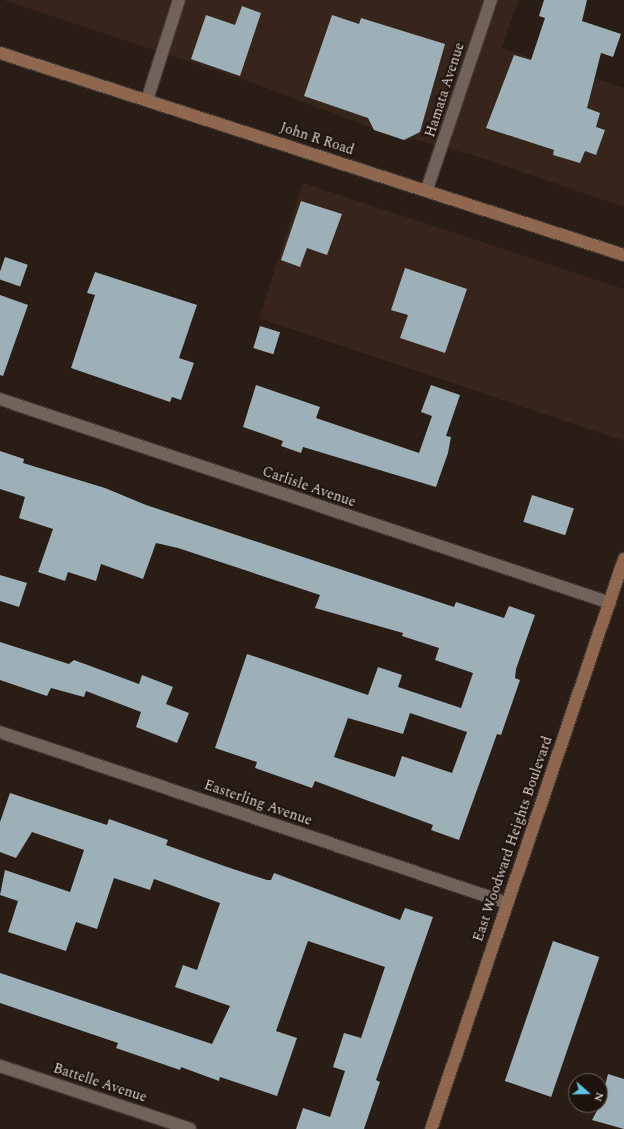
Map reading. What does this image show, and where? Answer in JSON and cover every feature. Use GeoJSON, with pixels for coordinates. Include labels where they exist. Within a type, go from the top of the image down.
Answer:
{"type":"FeatureCollection","features":[{"type":"Feature","properties":{"kind":"main road","name":"John R Road"},"geometry":{"type":"LineString","coordinates":[[0,53],[428,189],[624,255]]}},
{"type":"Feature","properties":{"kind":"main road","name":"East Woodward Heights Boulevard"},"geometry":{"type":"LineString","coordinates":[[431,1129],[624,559]]}},
{"type":"Feature","properties":{"kind":"street"},"geometry":{"type":"LineString","coordinates":[[147,100],[180,0]]}},
{"type":"Feature","properties":{"kind":"street","name":"Hamata Avenue"},"geometry":{"type":"LineString","coordinates":[[428,189],[491,0]]}},
{"type":"Feature","properties":{"kind":"street","name":"Carlisle Avenue"},"geometry":{"type":"LineString","coordinates":[[0,399],[610,603]]}},
{"type":"Feature","properties":{"kind":"street","name":"Easterling Avenue"},"geometry":{"type":"LineString","coordinates":[[0,732],[507,903]]}},
{"type":"Feature","properties":{"kind":"street","name":"Battelle Avenue"},"geometry":{"type":"LineString","coordinates":[[0,1066],[190,1129]]}},
{"type":"Feature","properties":{"kind":"shaded area"},"geometry":{"type":"Polygon","coordinates":[[[3,0],[518,0],[502,48],[624,88],[624,207],[472,155],[414,139],[404,140],[239,78],[3,0]]]}},
{"type":"Feature","properties":{"kind":"shaded area"},"geometry":{"type":"Polygon","coordinates":[[[303,183],[624,289],[624,441],[259,318],[303,183]]]}},
{"type":"Feature","properties":{"kind":"building"},"geometry":{"type":"Polygon","coordinates":[[[544,0],[587,0],[582,21],[621,34],[613,57],[601,53],[587,108],[600,113],[596,127],[605,130],[596,155],[585,151],[580,163],[553,155],[554,150],[486,128],[514,55],[531,60],[545,18],[539,16],[544,0]]]}},
{"type":"Feature","properties":{"kind":"building"},"geometry":{"type":"Polygon","coordinates":[[[242,6],[261,13],[240,76],[191,59],[206,15],[235,25],[242,6]]]}},
{"type":"Feature","properties":{"kind":"building"},"geometry":{"type":"Polygon","coordinates":[[[332,15],[359,24],[361,18],[445,44],[420,132],[404,140],[374,130],[368,118],[304,96],[332,15]]]}},
{"type":"Feature","properties":{"kind":"building"},"geometry":{"type":"Polygon","coordinates":[[[301,201],[342,214],[327,255],[307,248],[300,267],[281,260],[301,201]]]}},
{"type":"Feature","properties":{"kind":"building"},"geometry":{"type":"Polygon","coordinates":[[[5,257],[28,265],[20,287],[0,280],[0,272],[5,257]]]}},
{"type":"Feature","properties":{"kind":"building"},"geometry":{"type":"Polygon","coordinates":[[[405,268],[467,289],[445,353],[400,338],[408,315],[391,310],[405,268]]]}},
{"type":"Feature","properties":{"kind":"building"},"geometry":{"type":"Polygon","coordinates":[[[95,272],[197,305],[179,358],[194,363],[181,400],[172,397],[170,402],[71,368],[95,295],[87,293],[95,272]]]}},
{"type":"Feature","properties":{"kind":"building"},"geometry":{"type":"Polygon","coordinates":[[[0,295],[28,305],[3,376],[0,375],[0,295]]]}},
{"type":"Feature","properties":{"kind":"building"},"geometry":{"type":"Polygon","coordinates":[[[260,326],[280,332],[273,354],[253,348],[260,326]]]}},
{"type":"Feature","properties":{"kind":"building"},"geometry":{"type":"Polygon","coordinates":[[[256,385],[320,407],[316,418],[419,453],[432,416],[421,412],[431,385],[460,395],[446,436],[451,437],[448,453],[436,487],[303,447],[301,453],[281,446],[283,441],[243,427],[256,385]]]}},
{"type":"Feature","properties":{"kind":"building"},"geometry":{"type":"Polygon","coordinates":[[[0,451],[24,459],[23,463],[105,488],[146,505],[454,607],[456,602],[504,618],[509,606],[535,615],[516,669],[515,678],[520,680],[501,735],[497,734],[459,840],[431,830],[433,825],[315,781],[312,788],[255,768],[257,762],[215,748],[247,654],[368,695],[378,667],[402,675],[398,687],[461,708],[473,673],[435,660],[439,648],[402,636],[403,633],[315,608],[320,595],[178,548],[156,543],[143,579],[101,564],[96,581],[68,572],[65,581],[38,572],[53,529],[19,518],[25,497],[0,489],[0,451]],[[410,713],[403,734],[348,718],[334,757],[395,777],[402,756],[452,773],[467,732],[410,713]]]}},
{"type":"Feature","properties":{"kind":"building"},"geometry":{"type":"Polygon","coordinates":[[[532,495],[574,509],[565,535],[523,522],[532,495]]]}},
{"type":"Feature","properties":{"kind":"building"},"geometry":{"type":"Polygon","coordinates":[[[0,575],[27,583],[19,607],[0,601],[0,575]]]}},
{"type":"Feature","properties":{"kind":"building"},"geometry":{"type":"Polygon","coordinates":[[[0,642],[69,664],[74,660],[139,684],[142,675],[173,687],[166,704],[189,713],[177,743],[136,727],[141,712],[86,691],[84,697],[51,688],[47,696],[0,680],[0,642]]]}},
{"type":"Feature","properties":{"kind":"building"},"geometry":{"type":"Polygon","coordinates":[[[10,793],[107,825],[109,819],[168,840],[166,845],[227,867],[267,880],[271,880],[274,873],[400,920],[405,908],[433,917],[376,1080],[380,1082],[364,1129],[296,1129],[303,1108],[330,1117],[345,1071],[333,1067],[344,1033],[361,1038],[385,967],[308,941],[276,1031],[297,1038],[277,1096],[220,1077],[219,1081],[181,1067],[180,1070],[116,1048],[118,1043],[0,1003],[0,973],[212,1044],[230,1006],[175,987],[183,965],[197,970],[220,903],[154,879],[150,890],[114,878],[97,929],[76,922],[66,951],[8,932],[18,901],[0,895],[5,870],[70,892],[84,850],[32,832],[16,858],[0,852],[0,822],[10,793]]]}},
{"type":"Feature","properties":{"kind":"building"},"geometry":{"type":"Polygon","coordinates":[[[553,941],[599,957],[551,1097],[505,1081],[553,941]]]}},
{"type":"Feature","properties":{"kind":"building"},"geometry":{"type":"Polygon","coordinates":[[[608,1074],[624,1079],[624,1129],[592,1120],[596,1113],[608,1113],[608,1074]]]}}]}
